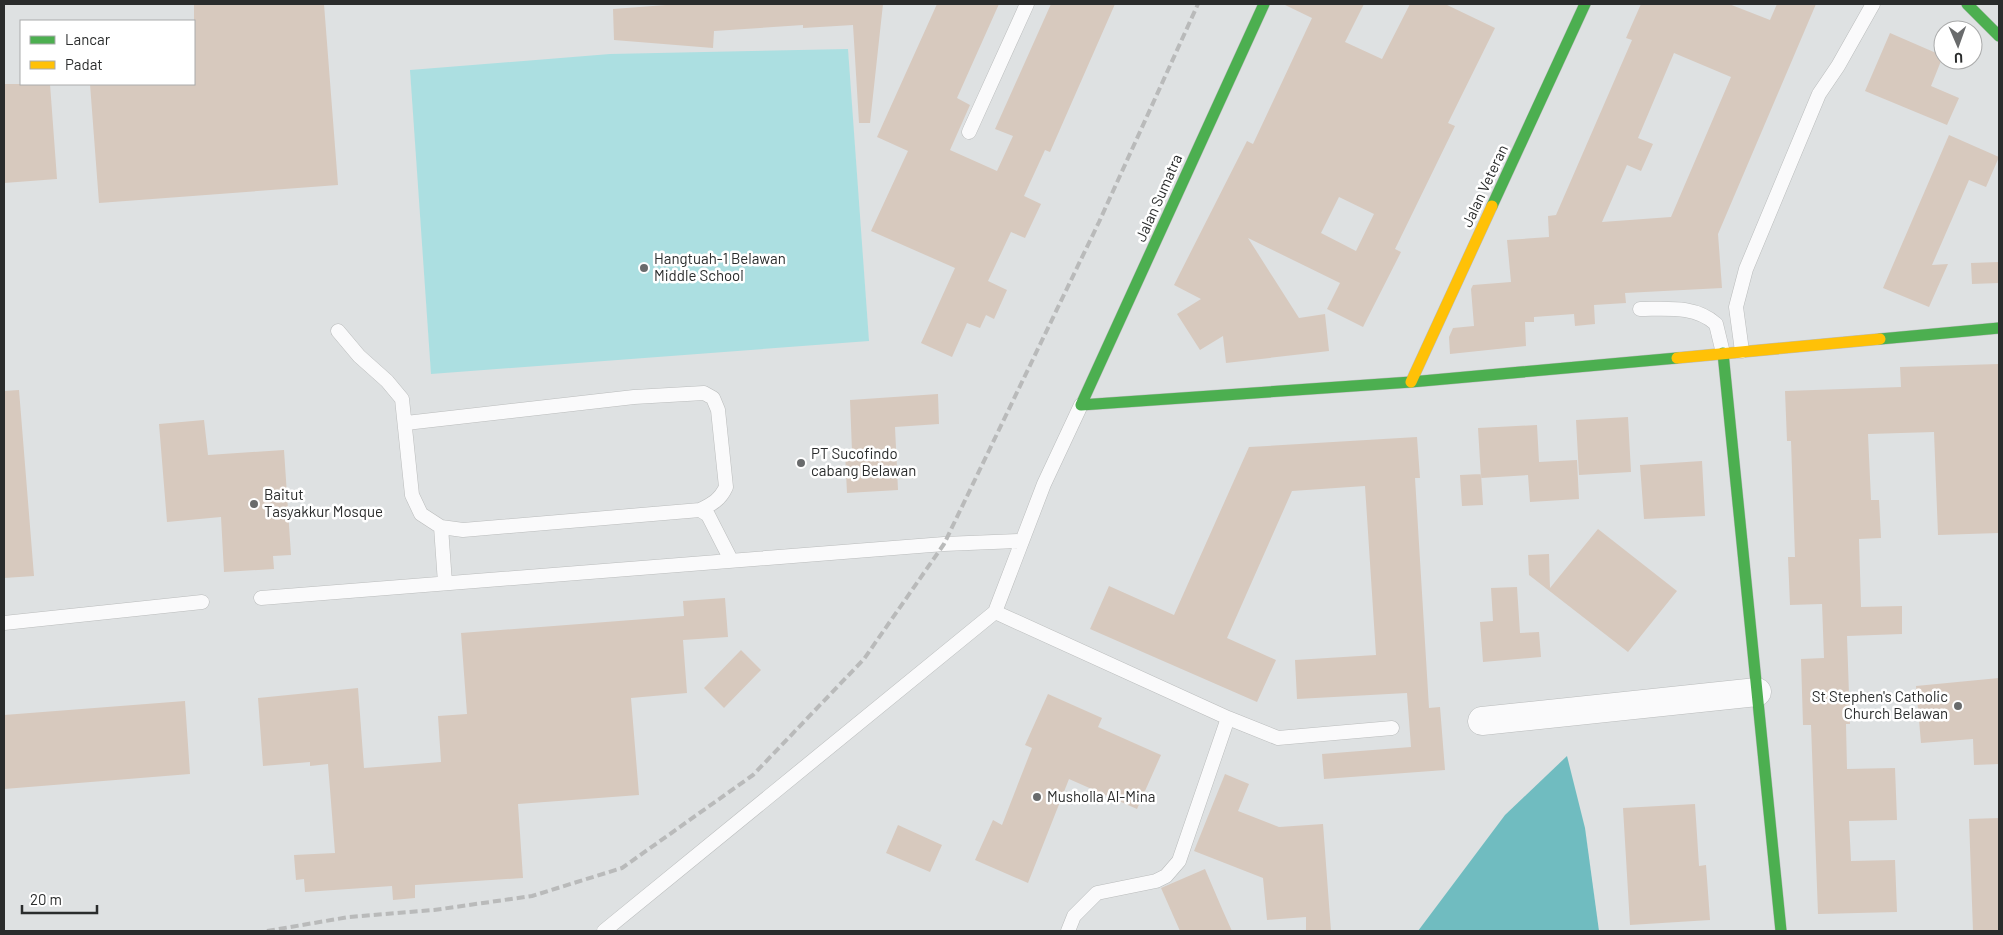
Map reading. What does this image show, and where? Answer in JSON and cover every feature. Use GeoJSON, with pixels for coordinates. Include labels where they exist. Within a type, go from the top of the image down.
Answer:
{"type":"FeatureCollection","features":[{"type":"Feature","properties":{"kind":"main road","name":"Jalan Sumatra"},"geometry":{"type":"LineString","coordinates":[[1081,405],[1264,4]]}},
{"type":"Feature","properties":{"kind":"main road","name":"Jalan Veteran"},"geometry":{"type":"LineString","coordinates":[[1411,382],[1585,4]]}},
{"type":"Feature","properties":{"kind":"main road"},"geometry":{"type":"LineString","coordinates":[[1967,4],[1999,36]]}},
{"type":"Feature","properties":{"kind":"main road"},"geometry":{"type":"LineString","coordinates":[[1081,405],[1411,382],[1999,328]]}},
{"type":"Feature","properties":{"kind":"main road"},"geometry":{"type":"LineString","coordinates":[[1723,353],[1781,931]]}},
{"type":"Feature","properties":{"kind":"street"},"geometry":{"type":"LineString","coordinates":[[1482,722],[1757,692]]}},
{"type":"Feature","properties":{"kind":"lane"},"geometry":{"type":"LineString","coordinates":[[970,132],[1027,4]]}},
{"type":"Feature","properties":{"kind":"lane"},"geometry":{"type":"LineString","coordinates":[[1742,351],[1736,308],[1746,269],[1819,94],[1872,4]]}},
{"type":"Feature","properties":{"kind":"lane"},"geometry":{"type":"LineString","coordinates":[[1640,309],[1692,310],[1702,314],[1716,324],[1723,353]]}},
{"type":"Feature","properties":{"kind":"lane"},"geometry":{"type":"LineString","coordinates":[[338,331],[359,356],[387,381],[402,399],[406,422],[412,495],[421,514],[441,527],[463,530],[700,510],[715,503],[722,496],[726,487],[718,410],[713,398],[704,393],[634,397],[406,422]]}},
{"type":"Feature","properties":{"kind":"lane"},"geometry":{"type":"LineString","coordinates":[[604,931],[996,612],[1021,541],[1081,405]]}},
{"type":"Feature","properties":{"kind":"lane"},"geometry":{"type":"LineString","coordinates":[[700,510],[708,515],[731,560]]}},
{"type":"Feature","properties":{"kind":"lane"},"geometry":{"type":"LineString","coordinates":[[441,527],[444,583]]}},
{"type":"Feature","properties":{"kind":"lane"},"geometry":{"type":"LineString","coordinates":[[261,598],[944,544],[1021,541]]}},
{"type":"Feature","properties":{"kind":"lane"},"geometry":{"type":"LineString","coordinates":[[4,623],[202,602]]}},
{"type":"Feature","properties":{"kind":"lane"},"geometry":{"type":"LineString","coordinates":[[996,612],[1228,718],[1278,738],[1392,728]]}},
{"type":"Feature","properties":{"kind":"lane"},"geometry":{"type":"LineString","coordinates":[[1068,931],[1074,916],[1097,893],[1156,881],[1166,876],[1179,861],[1228,718]]}},
{"type":"Feature","properties":{"kind":"shaded area","name":"Hangtuah-1 Belawan Middle School"},"geometry":{"type":"Polygon","coordinates":[[[848,49],[869,341],[431,374],[410,70],[610,54],[848,49]]]}},
{"type":"Feature","properties":{"kind":"shaded area"},"geometry":{"type":"Polygon","coordinates":[[[1567,756],[1585,828],[1599,931],[1418,931],[1505,815],[1567,756]]]}},
{"type":"Feature","properties":{"kind":"building"},"geometry":{"type":"Polygon","coordinates":[[[194,4],[324,4],[338,185],[99,203],[90,85],[195,85],[194,4]]]}},
{"type":"Feature","properties":{"kind":"building"},"geometry":{"type":"Polygon","coordinates":[[[679,4],[883,4],[870,123],[859,123],[853,25],[803,28],[803,25],[714,31],[713,48],[614,40],[613,9],[679,4]]]}},
{"type":"Feature","properties":{"kind":"building"},"geometry":{"type":"Polygon","coordinates":[[[937,4],[999,4],[957,98],[970,105],[950,150],[997,171],[1013,136],[995,129],[1051,4],[1115,4],[1050,152],[1045,150],[1024,196],[1041,204],[1025,238],[1011,232],[988,281],[1007,290],[994,319],[986,315],[980,328],[967,323],[952,357],[921,343],[955,268],[871,231],[908,151],[877,137],[937,4]]]}},
{"type":"Feature","properties":{"kind":"building"},"geometry":{"type":"Polygon","coordinates":[[[1283,4],[1364,4],[1345,42],[1382,59],[1410,4],[1445,4],[1495,28],[1448,123],[1455,126],[1395,249],[1401,252],[1363,327],[1327,309],[1340,283],[1248,238],[1299,318],[1325,314],[1329,351],[1226,363],[1223,336],[1200,350],[1177,314],[1201,299],[1174,285],[1247,141],[1253,144],[1312,18],[1283,4]],[[1339,197],[1321,233],[1356,251],[1374,214],[1339,197]]]}},
{"type":"Feature","properties":{"kind":"building"},"geometry":{"type":"Polygon","coordinates":[[[1641,4],[1729,4],[1770,20],[1777,4],[1816,4],[1718,234],[1722,288],[1625,293],[1626,303],[1594,305],[1595,324],[1575,326],[1574,314],[1534,317],[1534,322],[1525,322],[1526,346],[1450,354],[1449,337],[1453,328],[1474,326],[1471,289],[1473,285],[1511,282],[1507,240],[1549,237],[1548,216],[1556,215],[1632,40],[1626,38],[1641,4]],[[1674,53],[1638,138],[1653,144],[1641,171],[1627,165],[1602,222],[1671,217],[1731,77],[1674,53]]]}},
{"type":"Feature","properties":{"kind":"building"},"geometry":{"type":"Polygon","coordinates":[[[1890,33],[1933,52],[1933,70],[1937,70],[1931,86],[1959,98],[1947,125],[1865,91],[1890,33]]]}},
{"type":"Feature","properties":{"kind":"building"},"geometry":{"type":"Polygon","coordinates":[[[4,84],[50,85],[57,179],[4,183],[4,84]]]}},
{"type":"Feature","properties":{"kind":"building"},"geometry":{"type":"Polygon","coordinates":[[[1949,135],[1999,157],[1986,187],[1969,180],[1932,265],[1948,264],[1929,307],[1883,288],[1949,135]]]}},
{"type":"Feature","properties":{"kind":"building"},"geometry":{"type":"Polygon","coordinates":[[[1999,262],[1999,283],[1972,284],[1971,263],[1999,262]]]}},
{"type":"Feature","properties":{"kind":"building"},"geometry":{"type":"Polygon","coordinates":[[[1999,364],[1999,533],[1938,535],[1934,432],[1868,434],[1871,500],[1879,500],[1881,538],[1859,539],[1861,607],[1902,606],[1902,634],[1847,636],[1850,724],[1846,724],[1847,769],[1895,768],[1897,820],[1849,821],[1851,861],[1895,860],[1897,912],[1818,914],[1811,725],[1803,725],[1801,659],[1824,658],[1822,604],[1790,605],[1788,557],[1795,557],[1791,441],[1787,441],[1785,391],[1901,387],[1900,367],[1999,364]]]}},
{"type":"Feature","properties":{"kind":"building"},"geometry":{"type":"Polygon","coordinates":[[[19,390],[34,576],[4,578],[4,391],[19,390]]]}},
{"type":"Feature","properties":{"kind":"building"},"geometry":{"type":"Polygon","coordinates":[[[938,394],[939,424],[895,427],[898,490],[847,493],[845,452],[852,451],[850,400],[938,394]]]}},
{"type":"Feature","properties":{"kind":"building"},"geometry":{"type":"Polygon","coordinates":[[[1628,417],[1631,472],[1579,475],[1576,420],[1628,417]]]}},
{"type":"Feature","properties":{"kind":"building","name":"Baitut Tasyakkur Mosque"},"geometry":{"type":"Polygon","coordinates":[[[204,420],[208,455],[284,450],[291,555],[273,556],[274,569],[224,572],[221,517],[167,522],[159,424],[204,420]]]}},
{"type":"Feature","properties":{"kind":"building"},"geometry":{"type":"Polygon","coordinates":[[[1537,425],[1539,462],[1577,460],[1579,499],[1530,502],[1528,475],[1481,478],[1478,428],[1537,425]]]}},
{"type":"Feature","properties":{"kind":"building"},"geometry":{"type":"Polygon","coordinates":[[[1417,437],[1420,478],[1415,478],[1429,708],[1440,707],[1445,770],[1324,779],[1322,754],[1411,747],[1407,693],[1297,699],[1295,660],[1376,655],[1365,486],[1292,491],[1227,638],[1276,660],[1257,702],[1090,629],[1109,586],[1174,615],[1249,447],[1417,437]]]}},
{"type":"Feature","properties":{"kind":"building"},"geometry":{"type":"Polygon","coordinates":[[[1702,461],[1705,516],[1644,519],[1640,465],[1702,461]]]}},
{"type":"Feature","properties":{"kind":"building"},"geometry":{"type":"Polygon","coordinates":[[[1481,474],[1483,505],[1462,506],[1460,475],[1481,474]]]}},
{"type":"Feature","properties":{"kind":"building"},"geometry":{"type":"Polygon","coordinates":[[[1598,529],[1677,591],[1628,652],[1529,575],[1528,555],[1549,554],[1550,588],[1598,529]]]}},
{"type":"Feature","properties":{"kind":"building"},"geometry":{"type":"Polygon","coordinates":[[[1517,587],[1520,633],[1539,632],[1541,657],[1483,662],[1480,622],[1493,621],[1491,588],[1517,587]]]}},
{"type":"Feature","properties":{"kind":"building"},"geometry":{"type":"Polygon","coordinates":[[[725,598],[728,637],[683,640],[687,693],[631,698],[639,795],[518,804],[523,878],[415,885],[415,898],[393,900],[392,886],[305,892],[304,879],[296,880],[294,855],[335,853],[328,764],[310,766],[310,762],[263,766],[258,698],[358,688],[364,768],[441,762],[438,716],[467,714],[461,633],[684,616],[683,601],[725,598]]]}},
{"type":"Feature","properties":{"kind":"building"},"geometry":{"type":"Polygon","coordinates":[[[741,650],[761,670],[724,708],[704,688],[741,650]]]}},
{"type":"Feature","properties":{"kind":"building","name":"St Stephen's Catholic Church Belawan"},"geometry":{"type":"Polygon","coordinates":[[[1999,678],[1999,764],[1974,765],[1973,739],[1921,743],[1916,686],[1999,678]]]}},
{"type":"Feature","properties":{"kind":"building"},"geometry":{"type":"Polygon","coordinates":[[[1048,694],[1102,718],[1098,727],[1161,755],[1137,809],[1069,779],[1028,883],[975,860],[993,820],[1002,825],[1032,748],[1025,745],[1048,694]]]}},
{"type":"Feature","properties":{"kind":"building"},"geometry":{"type":"Polygon","coordinates":[[[185,701],[190,774],[4,789],[4,715],[185,701]]]}},
{"type":"Feature","properties":{"kind":"building"},"geometry":{"type":"Polygon","coordinates":[[[1225,774],[1249,784],[1238,811],[1279,827],[1323,824],[1331,931],[1306,931],[1306,917],[1267,920],[1263,878],[1194,851],[1225,774]]]}},
{"type":"Feature","properties":{"kind":"building"},"geometry":{"type":"Polygon","coordinates":[[[1695,804],[1699,866],[1706,865],[1710,920],[1630,925],[1623,808],[1695,804]]]}},
{"type":"Feature","properties":{"kind":"building"},"geometry":{"type":"Polygon","coordinates":[[[1999,818],[1999,931],[1973,931],[1969,819],[1999,818]]]}},
{"type":"Feature","properties":{"kind":"building"},"geometry":{"type":"Polygon","coordinates":[[[898,825],[942,845],[930,872],[886,853],[898,825]]]}},
{"type":"Feature","properties":{"kind":"building"},"geometry":{"type":"Polygon","coordinates":[[[1205,869],[1232,931],[1180,931],[1161,888],[1205,869]]]}},
{"type":"Feature","properties":{"kind":"railway"},"geometry":{"type":"LineString","coordinates":[[267,931],[349,917],[434,910],[532,896],[622,868],[753,775],[864,659],[944,544],[1099,222],[1198,4]]}},
{"type":"Feature","properties":{"kind":"traffic: fast"},"geometry":{"type":"LineString","coordinates":[[1081,405],[1264,4]]}},
{"type":"Feature","properties":{"kind":"traffic: fast"},"geometry":{"type":"LineString","coordinates":[[1492,206],[1585,4]]}},
{"type":"Feature","properties":{"kind":"traffic: fast"},"geometry":{"type":"LineString","coordinates":[[1967,4],[1999,36]]}},
{"type":"Feature","properties":{"kind":"traffic: fast"},"geometry":{"type":"LineString","coordinates":[[1880,339],[1999,328]]}},
{"type":"Feature","properties":{"kind":"traffic: fast"},"geometry":{"type":"LineString","coordinates":[[1723,353],[1781,931]]}},
{"type":"Feature","properties":{"kind":"traffic: fast"},"geometry":{"type":"LineString","coordinates":[[1081,405],[1411,382],[1677,358]]}},
{"type":"Feature","properties":{"kind":"traffic: slow"},"geometry":{"type":"LineString","coordinates":[[1411,382],[1492,206]]}},
{"type":"Feature","properties":{"kind":"traffic: slow"},"geometry":{"type":"LineString","coordinates":[[1677,358],[1880,339]]}},
{"type":"Feature","properties":{"kind":"place","name":"Hangtuah-1 Belawan Middle School"},"geometry":{"type":"Point","coordinates":[644,268]}},
{"type":"Feature","properties":{"kind":"place","name":"PT Sucofindo cabang Belawan"},"geometry":{"type":"Point","coordinates":[801,463]}},
{"type":"Feature","properties":{"kind":"place","name":"Baitut Tasyakkur Mosque"},"geometry":{"type":"Point","coordinates":[254,504]}},
{"type":"Feature","properties":{"kind":"place","name":"St Stephen's Catholic Church Belawan"},"geometry":{"type":"Point","coordinates":[1958,706]}},
{"type":"Feature","properties":{"kind":"place","name":"Musholla Al-Mina"},"geometry":{"type":"Point","coordinates":[1037,797]}}]}
